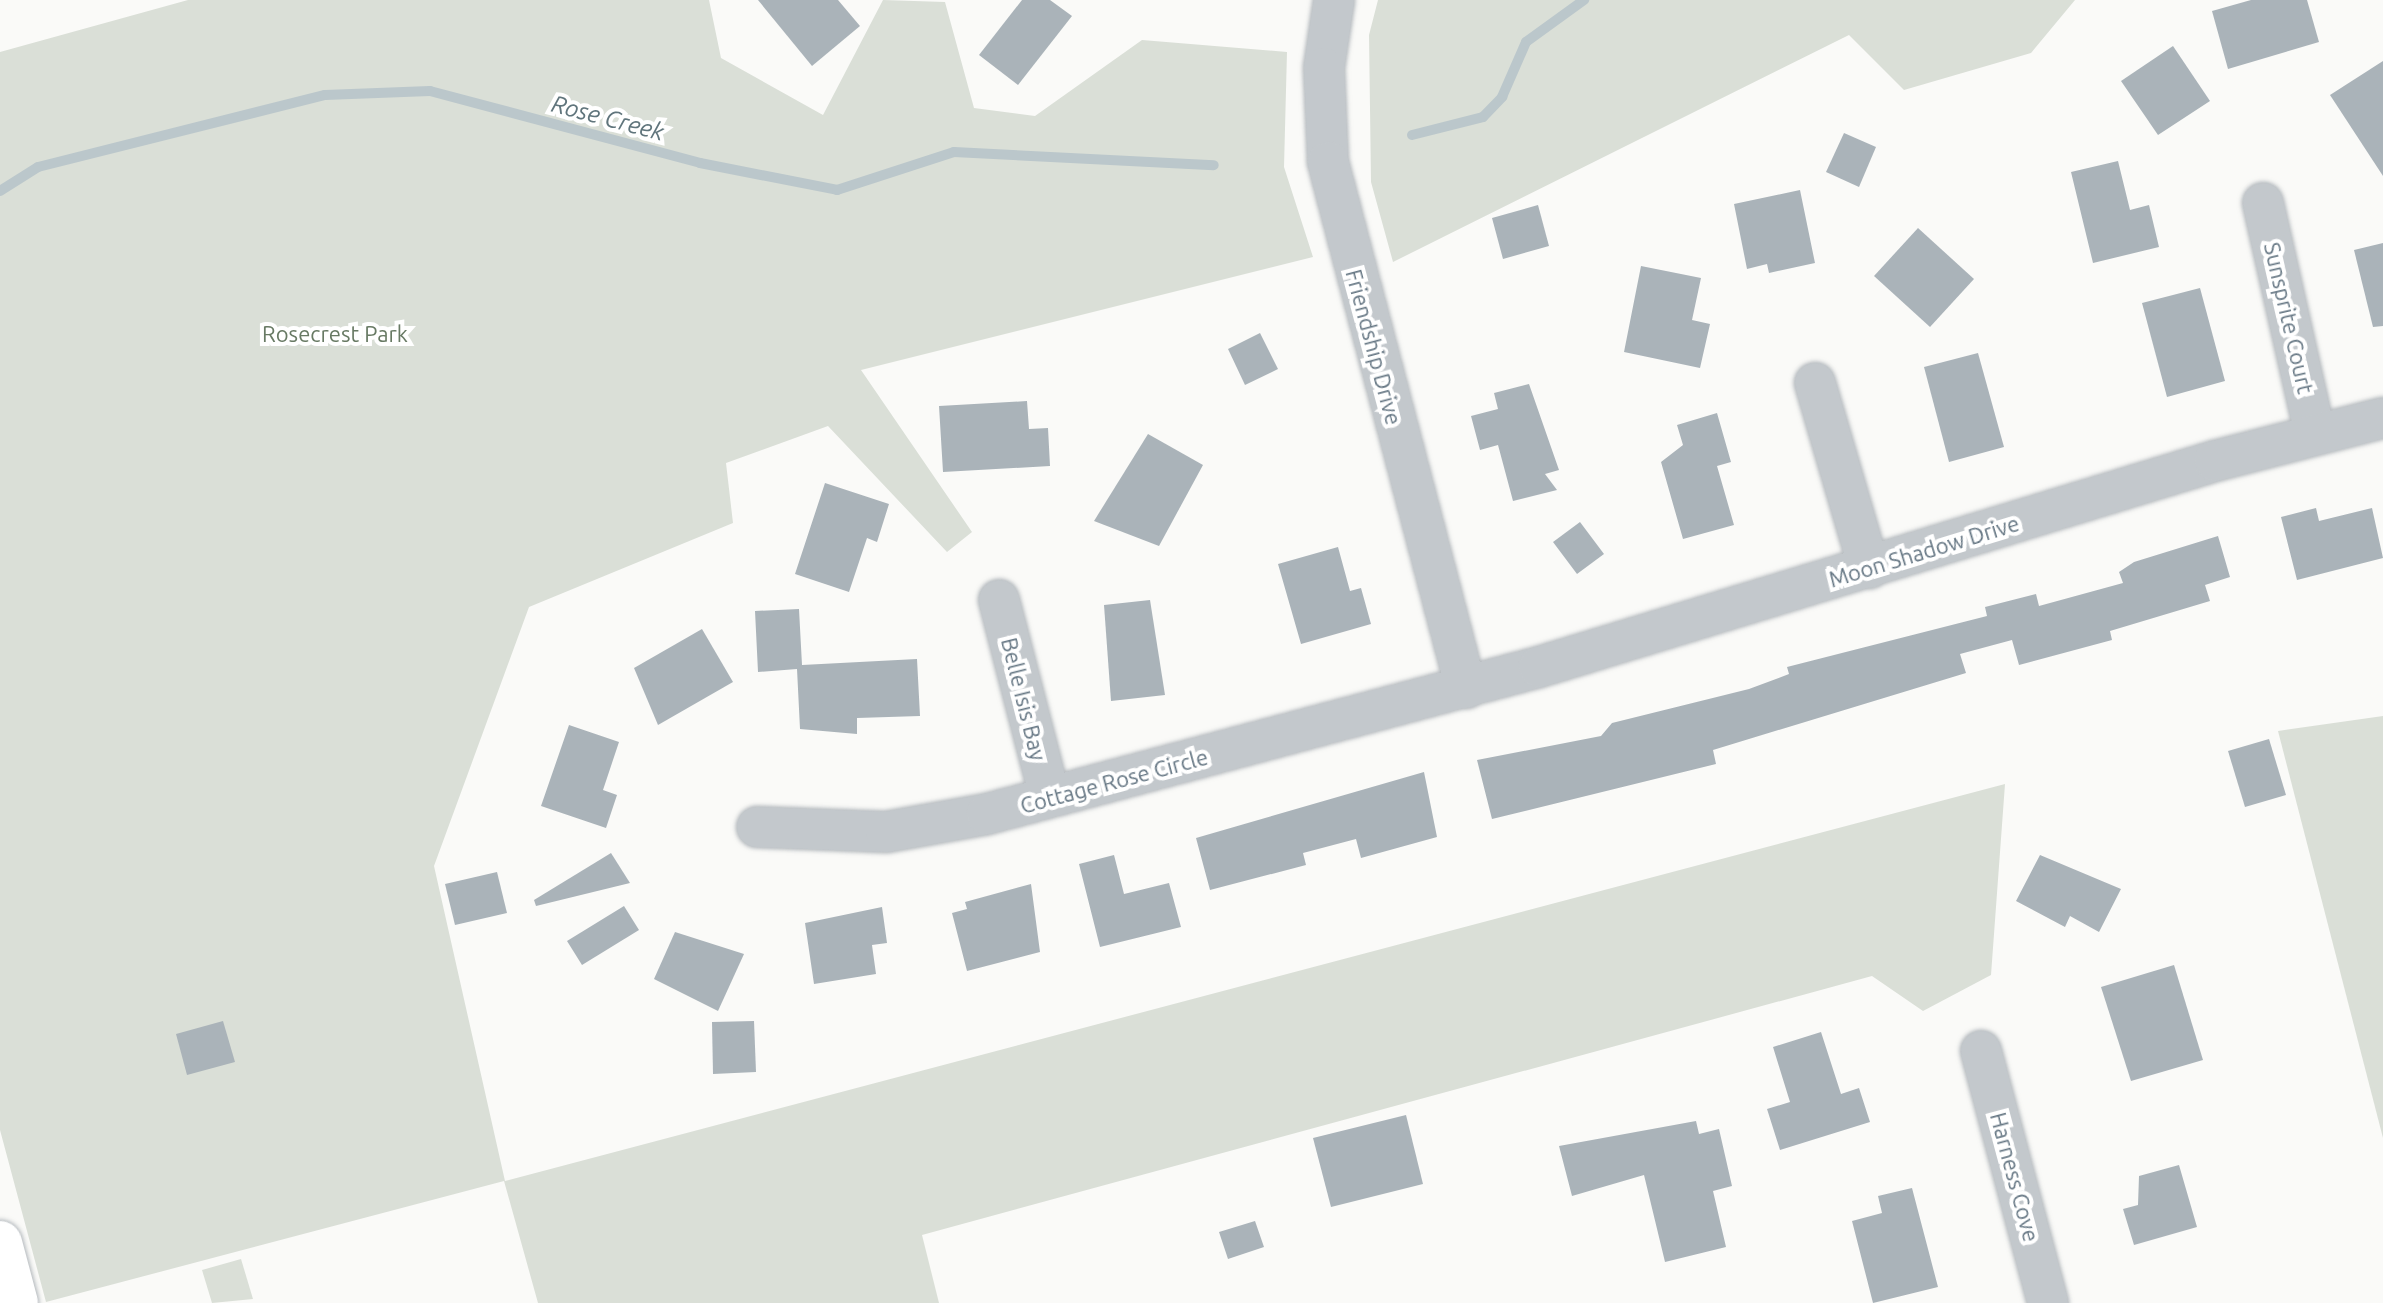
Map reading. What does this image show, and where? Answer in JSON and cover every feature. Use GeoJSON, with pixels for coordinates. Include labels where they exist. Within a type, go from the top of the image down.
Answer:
{"type":"FeatureCollection","features":[{"type":"Feature","properties":{"kind":"main road"},"geometry":{"type":"LineString","coordinates":[[0,1243],[16,1303]]}},
{"type":"Feature","properties":{"kind":"street","name":"Friendship Drive"},"geometry":{"type":"LineString","coordinates":[[1334,0],[1324,68],[1328,162],[1466,688]]}},
{"type":"Feature","properties":{"kind":"street","name":"Sunsprite Court"},"geometry":{"type":"LineString","coordinates":[[2263,203],[2315,433]]}},
{"type":"Feature","properties":{"kind":"street"},"geometry":{"type":"LineString","coordinates":[[1815,383],[1869,568]]}},
{"type":"Feature","properties":{"kind":"street","name":"Moon Shadow Drive"},"geometry":{"type":"LineString","coordinates":[[1466,688],[2315,433],[2383,418]]}},
{"type":"Feature","properties":{"kind":"street","name":"Belle Isis Bay"},"geometry":{"type":"LineString","coordinates":[[999,600],[1050,797]]}},
{"type":"Feature","properties":{"kind":"street","name":"Cottage Rose Circle"},"geometry":{"type":"LineString","coordinates":[[757,827],[920,828],[1466,688]]}},
{"type":"Feature","properties":{"kind":"street","name":"Harness Cove"},"geometry":{"type":"LineString","coordinates":[[1981,1051],[2048,1303]]}},
{"type":"Feature","properties":{"kind":"green space","name":"Rosecrest Park"},"geometry":{"type":"Polygon","coordinates":[[[188,0],[709,0],[721,58],[823,115],[883,0],[945,2],[974,108],[1035,116],[1142,40],[1287,52],[1284,167],[1313,257],[861,370],[972,532],[947,552],[828,426],[726,463],[733,523],[529,607],[434,866],[505,1181],[2005,784],[1991,975],[1923,1011],[1872,976],[922,1235],[939,1303],[538,1303],[504,1181],[46,1302],[0,1130],[0,52],[188,0]]]}},
{"type":"Feature","properties":{"kind":"green space"},"geometry":{"type":"Polygon","coordinates":[[[1378,0],[2075,0],[2031,53],[1904,90],[1849,35],[1393,262],[1371,182],[1369,35],[1378,0]]]}},
{"type":"Feature","properties":{"kind":"green space"},"geometry":{"type":"Polygon","coordinates":[[[2383,716],[2383,1138],[2278,731],[2383,716]]]}},
{"type":"Feature","properties":{"kind":"green space"},"geometry":{"type":"Polygon","coordinates":[[[241,1259],[253,1299],[212,1303],[202,1270],[241,1259]]]}},
{"type":"Feature","properties":{"kind":"building"},"geometry":{"type":"Polygon","coordinates":[[[758,0],[838,0],[860,26],[812,66],[758,0]]]}},
{"type":"Feature","properties":{"kind":"building"},"geometry":{"type":"Polygon","coordinates":[[[1022,0],[1050,0],[1072,16],[1018,85],[979,55],[1022,0]]]}},
{"type":"Feature","properties":{"kind":"building"},"geometry":{"type":"Polygon","coordinates":[[[2251,0],[2307,0],[2319,42],[2228,69],[2212,11],[2251,0]]]}},
{"type":"Feature","properties":{"kind":"building"},"geometry":{"type":"Polygon","coordinates":[[[2173,46],[2210,101],[2158,135],[2121,81],[2173,46]]]}},
{"type":"Feature","properties":{"kind":"building"},"geometry":{"type":"Polygon","coordinates":[[[2383,61],[2383,176],[2330,95],[2383,61]]]}},
{"type":"Feature","properties":{"kind":"building"},"geometry":{"type":"Polygon","coordinates":[[[1844,133],[1876,147],[1859,187],[1826,172],[1844,133]]]}},
{"type":"Feature","properties":{"kind":"building"},"geometry":{"type":"Polygon","coordinates":[[[2118,161],[2130,210],[2149,205],[2159,247],[2093,263],[2071,172],[2118,161]]]}},
{"type":"Feature","properties":{"kind":"building"},"geometry":{"type":"Polygon","coordinates":[[[1800,190],[1815,263],[1769,273],[1767,264],[1747,269],[1734,204],[1800,190]]]}},
{"type":"Feature","properties":{"kind":"building"},"geometry":{"type":"Polygon","coordinates":[[[1538,205],[1549,246],[1503,259],[1492,218],[1538,205]]]}},
{"type":"Feature","properties":{"kind":"building"},"geometry":{"type":"Polygon","coordinates":[[[1918,228],[1974,279],[1930,327],[1874,276],[1918,228]]]}},
{"type":"Feature","properties":{"kind":"building"},"geometry":{"type":"Polygon","coordinates":[[[2383,243],[2383,326],[2373,327],[2354,250],[2383,243]]]}},
{"type":"Feature","properties":{"kind":"building"},"geometry":{"type":"Polygon","coordinates":[[[1641,266],[1701,278],[1692,320],[1710,324],[1700,368],[1624,352],[1641,266]]]}},
{"type":"Feature","properties":{"kind":"building"},"geometry":{"type":"Polygon","coordinates":[[[2200,288],[2225,381],[2167,397],[2142,303],[2200,288]]]}},
{"type":"Feature","properties":{"kind":"building"},"geometry":{"type":"Polygon","coordinates":[[[1260,333],[1278,369],[1245,385],[1228,349],[1260,333]]]}},
{"type":"Feature","properties":{"kind":"building"},"geometry":{"type":"Polygon","coordinates":[[[1978,353],[2004,447],[1949,462],[1924,367],[1978,353]]]}},
{"type":"Feature","properties":{"kind":"building"},"geometry":{"type":"Polygon","coordinates":[[[1529,384],[1559,470],[1545,474],[1557,490],[1513,501],[1498,445],[1480,450],[1471,416],[1498,409],[1494,393],[1529,384]]]}},
{"type":"Feature","properties":{"kind":"building"},"geometry":{"type":"Polygon","coordinates":[[[1027,401],[1029,429],[1048,428],[1050,466],[943,472],[939,406],[1027,401]]]}},
{"type":"Feature","properties":{"kind":"building"},"geometry":{"type":"Polygon","coordinates":[[[1717,413],[1731,462],[1717,466],[1734,525],[1683,539],[1661,462],[1683,445],[1677,425],[1717,413]]]}},
{"type":"Feature","properties":{"kind":"building"},"geometry":{"type":"Polygon","coordinates":[[[1148,434],[1203,465],[1159,546],[1094,521],[1148,434]]]}},
{"type":"Feature","properties":{"kind":"building"},"geometry":{"type":"Polygon","coordinates":[[[825,483],[889,504],[877,542],[867,538],[849,592],[795,574],[825,483]]]}},
{"type":"Feature","properties":{"kind":"building"},"geometry":{"type":"Polygon","coordinates":[[[2316,508],[2319,521],[2372,508],[2383,558],[2297,580],[2281,517],[2316,508]]]}},
{"type":"Feature","properties":{"kind":"building"},"geometry":{"type":"Polygon","coordinates":[[[1580,522],[1604,554],[1577,574],[1553,542],[1580,522]]]}},
{"type":"Feature","properties":{"kind":"building"},"geometry":{"type":"Polygon","coordinates":[[[2218,536],[2230,577],[2205,585],[2210,601],[2110,631],[2112,640],[2019,665],[2012,640],[1960,654],[1966,673],[1713,750],[1716,764],[1492,819],[1477,760],[1601,736],[1612,723],[1749,689],[1789,674],[1787,667],[1987,616],[1985,607],[2036,594],[2039,606],[2123,583],[2119,572],[2134,562],[2218,536]]]}},
{"type":"Feature","properties":{"kind":"building"},"geometry":{"type":"Polygon","coordinates":[[[1338,547],[1350,591],[1361,588],[1371,624],[1301,644],[1278,564],[1338,547]]]}},
{"type":"Feature","properties":{"kind":"building"},"geometry":{"type":"Polygon","coordinates":[[[1150,600],[1165,695],[1111,701],[1104,605],[1150,600]]]}},
{"type":"Feature","properties":{"kind":"building"},"geometry":{"type":"Polygon","coordinates":[[[799,609],[802,665],[917,659],[920,716],[857,718],[857,734],[800,729],[797,669],[758,672],[755,611],[799,609]]]}},
{"type":"Feature","properties":{"kind":"building"},"geometry":{"type":"Polygon","coordinates":[[[702,629],[733,682],[658,725],[634,668],[702,629]]]}},
{"type":"Feature","properties":{"kind":"building"},"geometry":{"type":"Polygon","coordinates":[[[569,725],[619,742],[603,790],[617,795],[606,828],[541,806],[569,725]]]}},
{"type":"Feature","properties":{"kind":"building"},"geometry":{"type":"Polygon","coordinates":[[[2269,739],[2286,795],[2245,807],[2228,751],[2269,739]]]}},
{"type":"Feature","properties":{"kind":"building"},"geometry":{"type":"Polygon","coordinates":[[[1424,772],[1437,837],[1361,858],[1356,839],[1303,853],[1306,865],[1210,890],[1196,838],[1424,772]]]}},
{"type":"Feature","properties":{"kind":"building"},"geometry":{"type":"Polygon","coordinates":[[[611,853],[630,883],[536,906],[534,900],[611,853]]]}},
{"type":"Feature","properties":{"kind":"building"},"geometry":{"type":"Polygon","coordinates":[[[1114,855],[1124,894],[1169,883],[1181,927],[1100,947],[1079,864],[1114,855]]]}},
{"type":"Feature","properties":{"kind":"building"},"geometry":{"type":"Polygon","coordinates":[[[2040,855],[2121,889],[2099,932],[2070,916],[2065,927],[2016,901],[2040,855]]]}},
{"type":"Feature","properties":{"kind":"building"},"geometry":{"type":"Polygon","coordinates":[[[497,872],[507,913],[455,925],[445,884],[497,872]]]}},
{"type":"Feature","properties":{"kind":"building"},"geometry":{"type":"Polygon","coordinates":[[[1031,884],[1040,952],[967,971],[952,913],[967,909],[965,902],[1031,884]]]}},
{"type":"Feature","properties":{"kind":"building"},"geometry":{"type":"Polygon","coordinates":[[[624,906],[639,930],[582,965],[567,941],[624,906]]]}},
{"type":"Feature","properties":{"kind":"building"},"geometry":{"type":"Polygon","coordinates":[[[882,907],[887,943],[872,945],[876,974],[814,984],[805,923],[882,907]]]}},
{"type":"Feature","properties":{"kind":"building"},"geometry":{"type":"Polygon","coordinates":[[[675,932],[744,954],[718,1011],[654,979],[675,932]]]}},
{"type":"Feature","properties":{"kind":"building"},"geometry":{"type":"Polygon","coordinates":[[[2174,965],[2203,1060],[2131,1081],[2101,987],[2174,965]]]}},
{"type":"Feature","properties":{"kind":"building"},"geometry":{"type":"Polygon","coordinates":[[[223,1021],[235,1062],[187,1075],[176,1034],[223,1021]]]}},
{"type":"Feature","properties":{"kind":"building"},"geometry":{"type":"Polygon","coordinates":[[[754,1021],[756,1072],[713,1074],[712,1022],[754,1021]]]}},
{"type":"Feature","properties":{"kind":"building"},"geometry":{"type":"Polygon","coordinates":[[[1821,1032],[1841,1094],[1859,1088],[1870,1122],[1780,1150],[1767,1109],[1790,1102],[1773,1047],[1821,1032]]]}},
{"type":"Feature","properties":{"kind":"building"},"geometry":{"type":"Polygon","coordinates":[[[1406,1115],[1423,1184],[1331,1207],[1313,1138],[1406,1115]]]}},
{"type":"Feature","properties":{"kind":"building"},"geometry":{"type":"Polygon","coordinates":[[[1696,1121],[1699,1134],[1719,1129],[1732,1186],[1713,1191],[1726,1247],[1665,1262],[1644,1175],[1572,1196],[1559,1146],[1696,1121]]]}},
{"type":"Feature","properties":{"kind":"building"},"geometry":{"type":"Polygon","coordinates":[[[2179,1165],[2197,1227],[2134,1245],[2123,1209],[2138,1205],[2139,1176],[2179,1165]]]}},
{"type":"Feature","properties":{"kind":"building"},"geometry":{"type":"Polygon","coordinates":[[[1912,1188],[1938,1287],[1873,1303],[1852,1221],[1882,1213],[1878,1196],[1912,1188]]]}},
{"type":"Feature","properties":{"kind":"building"},"geometry":{"type":"Polygon","coordinates":[[[1255,1221],[1264,1247],[1228,1259],[1219,1232],[1255,1221]]]}},
{"type":"Feature","properties":{"kind":"waterway","name":"Rose Creek"},"geometry":{"type":"LineString","coordinates":[[1412,135],[1483,117],[1502,97],[1526,42],[1584,0]]}},
{"type":"Feature","properties":{"kind":"waterway","name":"Rose Creek"},"geometry":{"type":"LineString","coordinates":[[0,191],[38,167],[325,95],[430,91],[700,163],[837,190],[954,152],[1214,165]]}}]}
